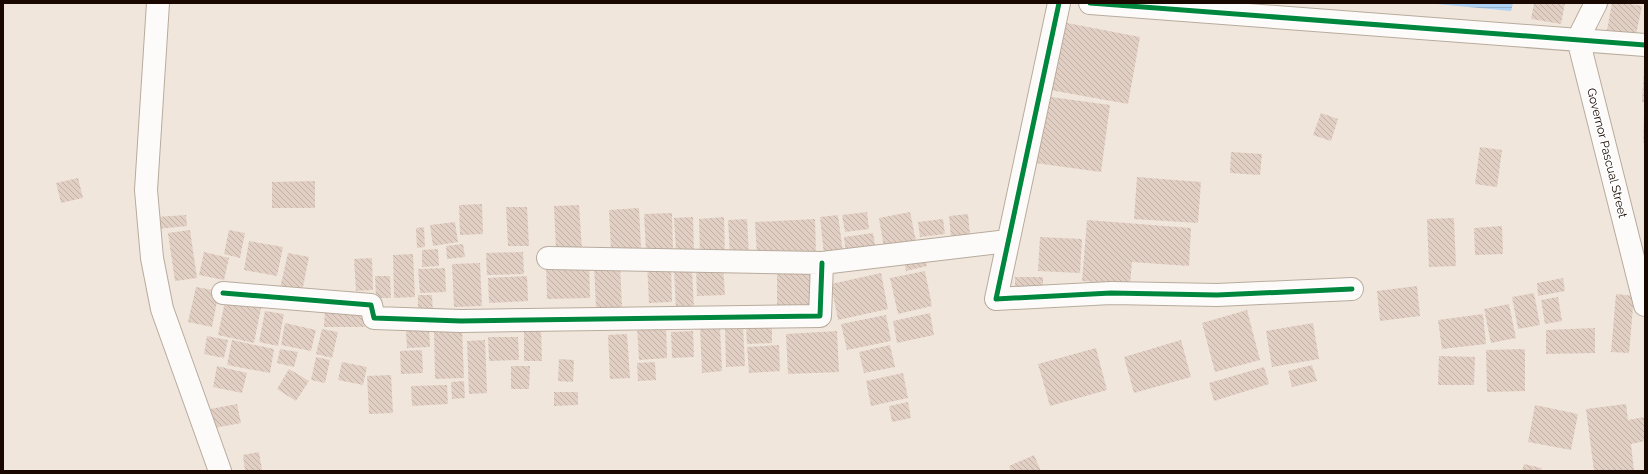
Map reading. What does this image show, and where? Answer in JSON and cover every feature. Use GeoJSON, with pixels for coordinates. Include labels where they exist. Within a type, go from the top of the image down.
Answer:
{"type":"FeatureCollection","features":[{"type":"Feature","properties":{"kind":"street"},"geometry":{"type":"LineString","coordinates":[[158,3],[146,190],[152,258],[162,309],[220,471]]}},
{"type":"Feature","properties":{"kind":"street"},"geometry":{"type":"LineString","coordinates":[[1059,3],[996,298],[1111,293],[1217,294],[1352,289]]}},
{"type":"Feature","properties":{"kind":"street"},"geometry":{"type":"LineString","coordinates":[[1090,3],[1645,45]]}},
{"type":"Feature","properties":{"kind":"street"},"geometry":{"type":"LineString","coordinates":[[1578,39],[1596,3]]}},
{"type":"Feature","properties":{"kind":"street","name":"Governor Pascual Street"},"geometry":{"type":"LineString","coordinates":[[1578,39],[1645,305]]}},
{"type":"Feature","properties":{"kind":"street"},"geometry":{"type":"LineString","coordinates":[[548,258],[822,263],[1008,241]]}},
{"type":"Feature","properties":{"kind":"street"},"geometry":{"type":"LineString","coordinates":[[223,293],[371,304],[374,318],[460,321],[820,316],[822,263]]}},
{"type":"Feature","properties":{"kind":"water"},"geometry":{"type":"Polygon","coordinates":[[[1426,3],[1513,3],[1511,11],[1426,3]]]}},
{"type":"Feature","properties":{"kind":"building"},"geometry":{"type":"Polygon","coordinates":[[[1534,3],[1565,3],[1561,24],[1531,19],[1534,3]]]}},
{"type":"Feature","properties":{"kind":"building"},"geometry":{"type":"Polygon","coordinates":[[[1612,3],[1642,6],[1636,35],[1607,30],[1612,3]]]}},
{"type":"Feature","properties":{"kind":"building"},"geometry":{"type":"Polygon","coordinates":[[[1062,22],[1140,37],[1128,104],[1050,90],[1062,22]]]}},
{"type":"Feature","properties":{"kind":"building"},"geometry":{"type":"Polygon","coordinates":[[[1644,68],[1645,102],[1642,102],[1644,68]]]}},
{"type":"Feature","properties":{"kind":"building"},"geometry":{"type":"Polygon","coordinates":[[[1044,96],[1110,105],[1101,172],[1035,163],[1044,96]]]}},
{"type":"Feature","properties":{"kind":"building"},"geometry":{"type":"Polygon","coordinates":[[[1321,113],[1338,119],[1331,141],[1313,135],[1321,113]]]}},
{"type":"Feature","properties":{"kind":"building"},"geometry":{"type":"Polygon","coordinates":[[[1644,114],[1645,143],[1643,143],[1644,114]]]}},
{"type":"Feature","properties":{"kind":"building"},"geometry":{"type":"Polygon","coordinates":[[[1480,147],[1502,150],[1497,187],[1475,184],[1480,147]]]}},
{"type":"Feature","properties":{"kind":"building"},"geometry":{"type":"Polygon","coordinates":[[[1231,152],[1262,154],[1260,175],[1230,173],[1231,152]]]}},
{"type":"Feature","properties":{"kind":"building"},"geometry":{"type":"Polygon","coordinates":[[[1137,177],[1201,182],[1198,223],[1134,219],[1137,177]]]}},
{"type":"Feature","properties":{"kind":"building"},"geometry":{"type":"Polygon","coordinates":[[[78,178],[83,198],[61,203],[56,183],[78,178]]]}},
{"type":"Feature","properties":{"kind":"building"},"geometry":{"type":"Polygon","coordinates":[[[315,181],[315,208],[272,208],[272,182],[315,181]]]}},
{"type":"Feature","properties":{"kind":"building"},"geometry":{"type":"Polygon","coordinates":[[[482,204],[483,234],[460,235],[459,205],[482,204]]]}},
{"type":"Feature","properties":{"kind":"building"},"geometry":{"type":"Polygon","coordinates":[[[579,205],[582,249],[556,251],[554,206],[579,205]]]}},
{"type":"Feature","properties":{"kind":"building"},"geometry":{"type":"Polygon","coordinates":[[[506,207],[527,207],[529,246],[508,246],[506,207]]]}},
{"type":"Feature","properties":{"kind":"building"},"geometry":{"type":"Polygon","coordinates":[[[639,208],[641,248],[611,250],[609,210],[639,208]]]}},
{"type":"Feature","properties":{"kind":"building"},"geometry":{"type":"Polygon","coordinates":[[[867,212],[869,229],[845,232],[842,215],[867,212]]]}},
{"type":"Feature","properties":{"kind":"building"},"geometry":{"type":"Polygon","coordinates":[[[910,212],[916,241],[884,248],[879,218],[910,212]]]}},
{"type":"Feature","properties":{"kind":"building"},"geometry":{"type":"Polygon","coordinates":[[[672,213],[673,249],[646,251],[644,214],[672,213]]]}},
{"type":"Feature","properties":{"kind":"building"},"geometry":{"type":"Polygon","coordinates":[[[968,214],[970,235],[951,237],[949,216],[968,214]]]}},
{"type":"Feature","properties":{"kind":"building"},"geometry":{"type":"Polygon","coordinates":[[[186,215],[187,226],[157,229],[156,217],[186,215]]]}},
{"type":"Feature","properties":{"kind":"building"},"geometry":{"type":"Polygon","coordinates":[[[838,215],[843,252],[824,255],[820,217],[838,215]]]}},
{"type":"Feature","properties":{"kind":"building"},"geometry":{"type":"Polygon","coordinates":[[[693,217],[694,250],[676,252],[674,218],[693,217]]]}},
{"type":"Feature","properties":{"kind":"building"},"geometry":{"type":"Polygon","coordinates":[[[724,217],[725,255],[700,256],[699,219],[724,217]]]}},
{"type":"Feature","properties":{"kind":"building"},"geometry":{"type":"Polygon","coordinates":[[[1454,218],[1456,266],[1429,267],[1427,219],[1454,218]]]}},
{"type":"Feature","properties":{"kind":"building"},"geometry":{"type":"Polygon","coordinates":[[[747,219],[749,255],[730,256],[728,220],[747,219]]]}},
{"type":"Feature","properties":{"kind":"building"},"geometry":{"type":"Polygon","coordinates":[[[815,219],[816,253],[757,256],[755,222],[815,219]]]}},
{"type":"Feature","properties":{"kind":"building"},"geometry":{"type":"Polygon","coordinates":[[[943,219],[945,234],[920,237],[918,222],[943,219]]]}},
{"type":"Feature","properties":{"kind":"building"},"geometry":{"type":"Polygon","coordinates":[[[1087,220],[1191,228],[1189,266],[1132,262],[1130,285],[1082,281],[1087,220]]]}},
{"type":"Feature","properties":{"kind":"building"},"geometry":{"type":"Polygon","coordinates":[[[455,222],[458,242],[433,246],[430,225],[455,222]]]}},
{"type":"Feature","properties":{"kind":"building"},"geometry":{"type":"Polygon","coordinates":[[[1502,226],[1503,254],[1475,255],[1474,228],[1502,226]]]}},
{"type":"Feature","properties":{"kind":"building"},"geometry":{"type":"Polygon","coordinates":[[[424,227],[425,247],[417,248],[416,228],[424,227]]]}},
{"type":"Feature","properties":{"kind":"building"},"geometry":{"type":"Polygon","coordinates":[[[190,230],[197,278],[175,281],[168,233],[190,230]]]}},
{"type":"Feature","properties":{"kind":"building"},"geometry":{"type":"Polygon","coordinates":[[[229,230],[245,233],[240,258],[224,254],[229,230]]]}},
{"type":"Feature","properties":{"kind":"building"},"geometry":{"type":"Polygon","coordinates":[[[873,233],[876,251],[846,255],[844,237],[873,233]]]}},
{"type":"Feature","properties":{"kind":"building"},"geometry":{"type":"Polygon","coordinates":[[[1040,237],[1082,239],[1080,273],[1038,271],[1040,237]]]}},
{"type":"Feature","properties":{"kind":"building"},"geometry":{"type":"Polygon","coordinates":[[[249,241],[283,247],[277,276],[244,270],[249,241]]]}},
{"type":"Feature","properties":{"kind":"building"},"geometry":{"type":"Polygon","coordinates":[[[463,244],[465,257],[447,259],[446,246],[463,244]]]}},
{"type":"Feature","properties":{"kind":"building"},"geometry":{"type":"Polygon","coordinates":[[[438,249],[439,266],[422,267],[422,250],[438,249]]]}},
{"type":"Feature","properties":{"kind":"building"},"geometry":{"type":"Polygon","coordinates":[[[204,252],[229,258],[224,280],[199,275],[204,252]]]}},
{"type":"Feature","properties":{"kind":"building"},"geometry":{"type":"Polygon","coordinates":[[[523,252],[524,274],[487,275],[486,253],[523,252]]]}},
{"type":"Feature","properties":{"kind":"building"},"geometry":{"type":"Polygon","coordinates":[[[288,253],[309,257],[302,292],[280,288],[288,253]]]}},
{"type":"Feature","properties":{"kind":"building"},"geometry":{"type":"Polygon","coordinates":[[[413,254],[415,297],[394,298],[393,255],[413,254]]]}},
{"type":"Feature","properties":{"kind":"building"},"geometry":{"type":"Polygon","coordinates":[[[925,255],[927,266],[906,271],[904,260],[925,255]]]}},
{"type":"Feature","properties":{"kind":"building"},"geometry":{"type":"Polygon","coordinates":[[[372,258],[373,290],[356,291],[354,259],[372,258]]]}},
{"type":"Feature","properties":{"kind":"building"},"geometry":{"type":"Polygon","coordinates":[[[480,263],[482,306],[454,307],[452,264],[480,263]]]}},
{"type":"Feature","properties":{"kind":"building"},"geometry":{"type":"Polygon","coordinates":[[[546,263],[589,263],[590,298],[547,299],[546,263]]]}},
{"type":"Feature","properties":{"kind":"building"},"geometry":{"type":"Polygon","coordinates":[[[671,263],[672,302],[649,303],[647,264],[671,263]]]}},
{"type":"Feature","properties":{"kind":"building"},"geometry":{"type":"Polygon","coordinates":[[[620,265],[622,307],[596,308],[594,266],[620,265]]]}},
{"type":"Feature","properties":{"kind":"building"},"geometry":{"type":"Polygon","coordinates":[[[723,266],[725,295],[697,296],[696,268],[723,266]]]}},
{"type":"Feature","properties":{"kind":"building"},"geometry":{"type":"Polygon","coordinates":[[[777,266],[814,267],[814,306],[777,306],[777,266]]]}},
{"type":"Feature","properties":{"kind":"building"},"geometry":{"type":"Polygon","coordinates":[[[445,268],[446,292],[420,293],[418,269],[445,268]]]}},
{"type":"Feature","properties":{"kind":"building"},"geometry":{"type":"Polygon","coordinates":[[[692,268],[694,309],[676,310],[674,269],[692,268]]]}},
{"type":"Feature","properties":{"kind":"building"},"geometry":{"type":"Polygon","coordinates":[[[925,271],[932,306],[898,314],[890,278],[925,271]]]}},
{"type":"Feature","properties":{"kind":"building"},"geometry":{"type":"Polygon","coordinates":[[[881,273],[888,309],[838,320],[831,284],[881,273]]]}},
{"type":"Feature","properties":{"kind":"building"},"geometry":{"type":"Polygon","coordinates":[[[375,276],[390,276],[391,298],[376,298],[375,276]]]}},
{"type":"Feature","properties":{"kind":"building"},"geometry":{"type":"Polygon","coordinates":[[[527,276],[528,301],[489,303],[488,278],[527,276]]]}},
{"type":"Feature","properties":{"kind":"building"},"geometry":{"type":"Polygon","coordinates":[[[1015,277],[1043,277],[1043,290],[1015,291],[1015,277]]]}},
{"type":"Feature","properties":{"kind":"building"},"geometry":{"type":"Polygon","coordinates":[[[1563,278],[1565,291],[1538,296],[1537,283],[1563,278]]]}},
{"type":"Feature","properties":{"kind":"building"},"geometry":{"type":"Polygon","coordinates":[[[1417,286],[1420,316],[1380,321],[1377,291],[1417,286]]]}},
{"type":"Feature","properties":{"kind":"building"},"geometry":{"type":"Polygon","coordinates":[[[196,287],[219,291],[212,327],[188,322],[196,287]]]}},
{"type":"Feature","properties":{"kind":"building"},"geometry":{"type":"Polygon","coordinates":[[[1534,293],[1540,325],[1518,329],[1512,297],[1534,293]]]}},
{"type":"Feature","properties":{"kind":"building"},"geometry":{"type":"Polygon","coordinates":[[[1616,294],[1634,296],[1629,353],[1611,352],[1616,294]]]}},
{"type":"Feature","properties":{"kind":"building"},"geometry":{"type":"Polygon","coordinates":[[[418,295],[432,295],[433,313],[418,314],[418,295]]]}},
{"type":"Feature","properties":{"kind":"building"},"geometry":{"type":"Polygon","coordinates":[[[1558,297],[1562,321],[1545,324],[1541,300],[1558,297]]]}},
{"type":"Feature","properties":{"kind":"building"},"geometry":{"type":"Polygon","coordinates":[[[225,301],[261,308],[254,343],[218,335],[225,301]]]}},
{"type":"Feature","properties":{"kind":"building"},"geometry":{"type":"Polygon","coordinates":[[[1509,304],[1516,338],[1491,343],[1484,309],[1509,304]]]}},
{"type":"Feature","properties":{"kind":"building"},"geometry":{"type":"Polygon","coordinates":[[[325,307],[365,308],[365,327],[324,327],[325,307]]]}},
{"type":"Feature","properties":{"kind":"building"},"geometry":{"type":"Polygon","coordinates":[[[1247,310],[1260,360],[1215,372],[1202,323],[1247,310]]]}},
{"type":"Feature","properties":{"kind":"building"},"geometry":{"type":"Polygon","coordinates":[[[265,311],[284,314],[278,346],[259,342],[265,311]]]}},
{"type":"Feature","properties":{"kind":"building"},"geometry":{"type":"Polygon","coordinates":[[[930,313],[934,335],[897,343],[893,321],[930,313]]]}},
{"type":"Feature","properties":{"kind":"building"},"geometry":{"type":"Polygon","coordinates":[[[1483,314],[1486,344],[1442,349],[1438,320],[1483,314]]]}},
{"type":"Feature","properties":{"kind":"building"},"geometry":{"type":"Polygon","coordinates":[[[886,315],[891,341],[847,350],[841,324],[886,315]]]}},
{"type":"Feature","properties":{"kind":"building"},"geometry":{"type":"Polygon","coordinates":[[[285,323],[316,330],[311,351],[281,345],[285,323]]]}},
{"type":"Feature","properties":{"kind":"building"},"geometry":{"type":"Polygon","coordinates":[[[772,323],[772,343],[747,344],[746,324],[772,323]]]}},
{"type":"Feature","properties":{"kind":"building"},"geometry":{"type":"Polygon","coordinates":[[[1313,323],[1319,359],[1272,367],[1266,331],[1313,323]]]}},
{"type":"Feature","properties":{"kind":"building"},"geometry":{"type":"Polygon","coordinates":[[[666,325],[667,358],[639,360],[637,326],[666,325]]]}},
{"type":"Feature","properties":{"kind":"building"},"geometry":{"type":"Polygon","coordinates":[[[720,326],[722,371],[702,373],[700,327],[720,326]]]}},
{"type":"Feature","properties":{"kind":"building"},"geometry":{"type":"Polygon","coordinates":[[[743,326],[745,366],[726,367],[725,327],[743,326]]]}},
{"type":"Feature","properties":{"kind":"building"},"geometry":{"type":"Polygon","coordinates":[[[524,328],[541,328],[542,361],[524,361],[524,328]]]}},
{"type":"Feature","properties":{"kind":"building"},"geometry":{"type":"Polygon","coordinates":[[[1595,328],[1595,353],[1546,354],[1546,330],[1595,328]]]}},
{"type":"Feature","properties":{"kind":"building"},"geometry":{"type":"Polygon","coordinates":[[[322,329],[338,332],[332,358],[316,354],[322,329]]]}},
{"type":"Feature","properties":{"kind":"building"},"geometry":{"type":"Polygon","coordinates":[[[462,329],[464,378],[435,379],[434,330],[462,329]]]}},
{"type":"Feature","properties":{"kind":"building"},"geometry":{"type":"Polygon","coordinates":[[[429,330],[430,347],[407,348],[406,331],[429,330]]]}},
{"type":"Feature","properties":{"kind":"building"},"geometry":{"type":"Polygon","coordinates":[[[693,331],[694,357],[672,358],[671,332],[693,331]]]}},
{"type":"Feature","properties":{"kind":"building"},"geometry":{"type":"Polygon","coordinates":[[[837,331],[839,372],[788,374],[786,334],[837,331]]]}},
{"type":"Feature","properties":{"kind":"building"},"geometry":{"type":"Polygon","coordinates":[[[627,334],[630,378],[610,379],[608,335],[627,334]]]}},
{"type":"Feature","properties":{"kind":"building"},"geometry":{"type":"Polygon","coordinates":[[[207,336],[228,340],[224,358],[204,354],[207,336]]]}},
{"type":"Feature","properties":{"kind":"building"},"geometry":{"type":"Polygon","coordinates":[[[488,337],[518,337],[519,360],[489,361],[488,337]]]}},
{"type":"Feature","properties":{"kind":"building"},"geometry":{"type":"Polygon","coordinates":[[[232,340],[274,349],[270,373],[227,365],[232,340]]]}},
{"type":"Feature","properties":{"kind":"building"},"geometry":{"type":"Polygon","coordinates":[[[485,340],[487,393],[469,394],[467,341],[485,340]]]}},
{"type":"Feature","properties":{"kind":"building"},"geometry":{"type":"Polygon","coordinates":[[[1181,340],[1191,377],[1134,393],[1124,357],[1181,340]]]}},
{"type":"Feature","properties":{"kind":"building"},"geometry":{"type":"Polygon","coordinates":[[[779,345],[780,371],[749,373],[747,347],[779,345]]]}},
{"type":"Feature","properties":{"kind":"building"},"geometry":{"type":"Polygon","coordinates":[[[890,345],[895,367],[864,373],[859,352],[890,345]]]}},
{"type":"Feature","properties":{"kind":"building"},"geometry":{"type":"Polygon","coordinates":[[[1096,348],[1107,390],[1050,406],[1038,364],[1096,348]]]}},
{"type":"Feature","properties":{"kind":"building"},"geometry":{"type":"Polygon","coordinates":[[[280,349],[298,352],[294,367],[277,363],[280,349]]]}},
{"type":"Feature","properties":{"kind":"building"},"geometry":{"type":"Polygon","coordinates":[[[1525,349],[1525,391],[1487,392],[1486,350],[1525,349]]]}},
{"type":"Feature","properties":{"kind":"building"},"geometry":{"type":"Polygon","coordinates":[[[422,350],[423,373],[401,374],[400,351],[422,350]]]}},
{"type":"Feature","properties":{"kind":"building"},"geometry":{"type":"Polygon","coordinates":[[[1439,356],[1475,357],[1474,385],[1438,385],[1439,356]]]}},
{"type":"Feature","properties":{"kind":"building"},"geometry":{"type":"Polygon","coordinates":[[[316,357],[330,360],[325,383],[311,380],[316,357]]]}},
{"type":"Feature","properties":{"kind":"building"},"geometry":{"type":"Polygon","coordinates":[[[559,359],[574,360],[573,382],[558,381],[559,359]]]}},
{"type":"Feature","properties":{"kind":"building"},"geometry":{"type":"Polygon","coordinates":[[[342,362],[367,367],[363,385],[338,380],[342,362]]]}},
{"type":"Feature","properties":{"kind":"building"},"geometry":{"type":"Polygon","coordinates":[[[655,362],[656,380],[638,381],[637,363],[655,362]]]}},
{"type":"Feature","properties":{"kind":"building"},"geometry":{"type":"Polygon","coordinates":[[[1312,365],[1317,381],[1292,387],[1288,371],[1312,365]]]}},
{"type":"Feature","properties":{"kind":"building"},"geometry":{"type":"Polygon","coordinates":[[[217,366],[247,373],[242,393],[213,387],[217,366]]]}},
{"type":"Feature","properties":{"kind":"building"},"geometry":{"type":"Polygon","coordinates":[[[511,366],[530,366],[529,389],[511,389],[511,366]]]}},
{"type":"Feature","properties":{"kind":"building"},"geometry":{"type":"Polygon","coordinates":[[[1264,367],[1269,384],[1214,401],[1209,383],[1264,367]]]}},
{"type":"Feature","properties":{"kind":"building"},"geometry":{"type":"Polygon","coordinates":[[[289,369],[309,381],[296,401],[277,389],[289,369]]]}},
{"type":"Feature","properties":{"kind":"building"},"geometry":{"type":"Polygon","coordinates":[[[903,373],[908,398],[871,406],[866,381],[903,373]]]}},
{"type":"Feature","properties":{"kind":"building"},"geometry":{"type":"Polygon","coordinates":[[[391,375],[393,413],[369,414],[367,376],[391,375]]]}},
{"type":"Feature","properties":{"kind":"building"},"geometry":{"type":"Polygon","coordinates":[[[464,381],[465,398],[452,399],[451,382],[464,381]]]}},
{"type":"Feature","properties":{"kind":"building"},"geometry":{"type":"Polygon","coordinates":[[[447,385],[448,404],[412,406],[411,386],[447,385]]]}},
{"type":"Feature","properties":{"kind":"building"},"geometry":{"type":"Polygon","coordinates":[[[554,392],[578,392],[578,405],[554,406],[554,392]]]}},
{"type":"Feature","properties":{"kind":"building"},"geometry":{"type":"Polygon","coordinates":[[[908,402],[911,418],[892,422],[889,406],[908,402]]]}},
{"type":"Feature","properties":{"kind":"building"},"geometry":{"type":"Polygon","coordinates":[[[237,404],[241,423],[214,428],[210,409],[237,404]]]}},
{"type":"Feature","properties":{"kind":"building"},"geometry":{"type":"Polygon","coordinates":[[[1626,404],[1628,420],[1645,417],[1645,441],[1631,444],[1634,471],[1594,471],[1586,409],[1626,404]]]}},
{"type":"Feature","properties":{"kind":"building"},"geometry":{"type":"Polygon","coordinates":[[[1535,405],[1578,414],[1571,450],[1528,442],[1535,405]]]}},
{"type":"Feature","properties":{"kind":"building"},"geometry":{"type":"Polygon","coordinates":[[[259,452],[262,470],[245,471],[243,455],[259,452]]]}},
{"type":"Feature","properties":{"kind":"building"},"geometry":{"type":"Polygon","coordinates":[[[1034,455],[1041,471],[1011,471],[1009,466],[1034,455]]]}},
{"type":"Feature","properties":{"kind":"building"},"geometry":{"type":"Polygon","coordinates":[[[1524,464],[1542,468],[1541,471],[1522,471],[1524,464]]]}},
{"type":"Feature","properties":{"kind":"cycle path"},"geometry":{"type":"LineString","coordinates":[[1059,3],[996,299],[1111,293],[1217,295],[1352,289]]}},
{"type":"Feature","properties":{"kind":"cycle path"},"geometry":{"type":"LineString","coordinates":[[1090,3],[1645,45]]}},
{"type":"Feature","properties":{"kind":"cycle path"},"geometry":{"type":"LineString","coordinates":[[223,293],[371,305],[374,318],[461,321],[820,316],[822,263]]}}]}
